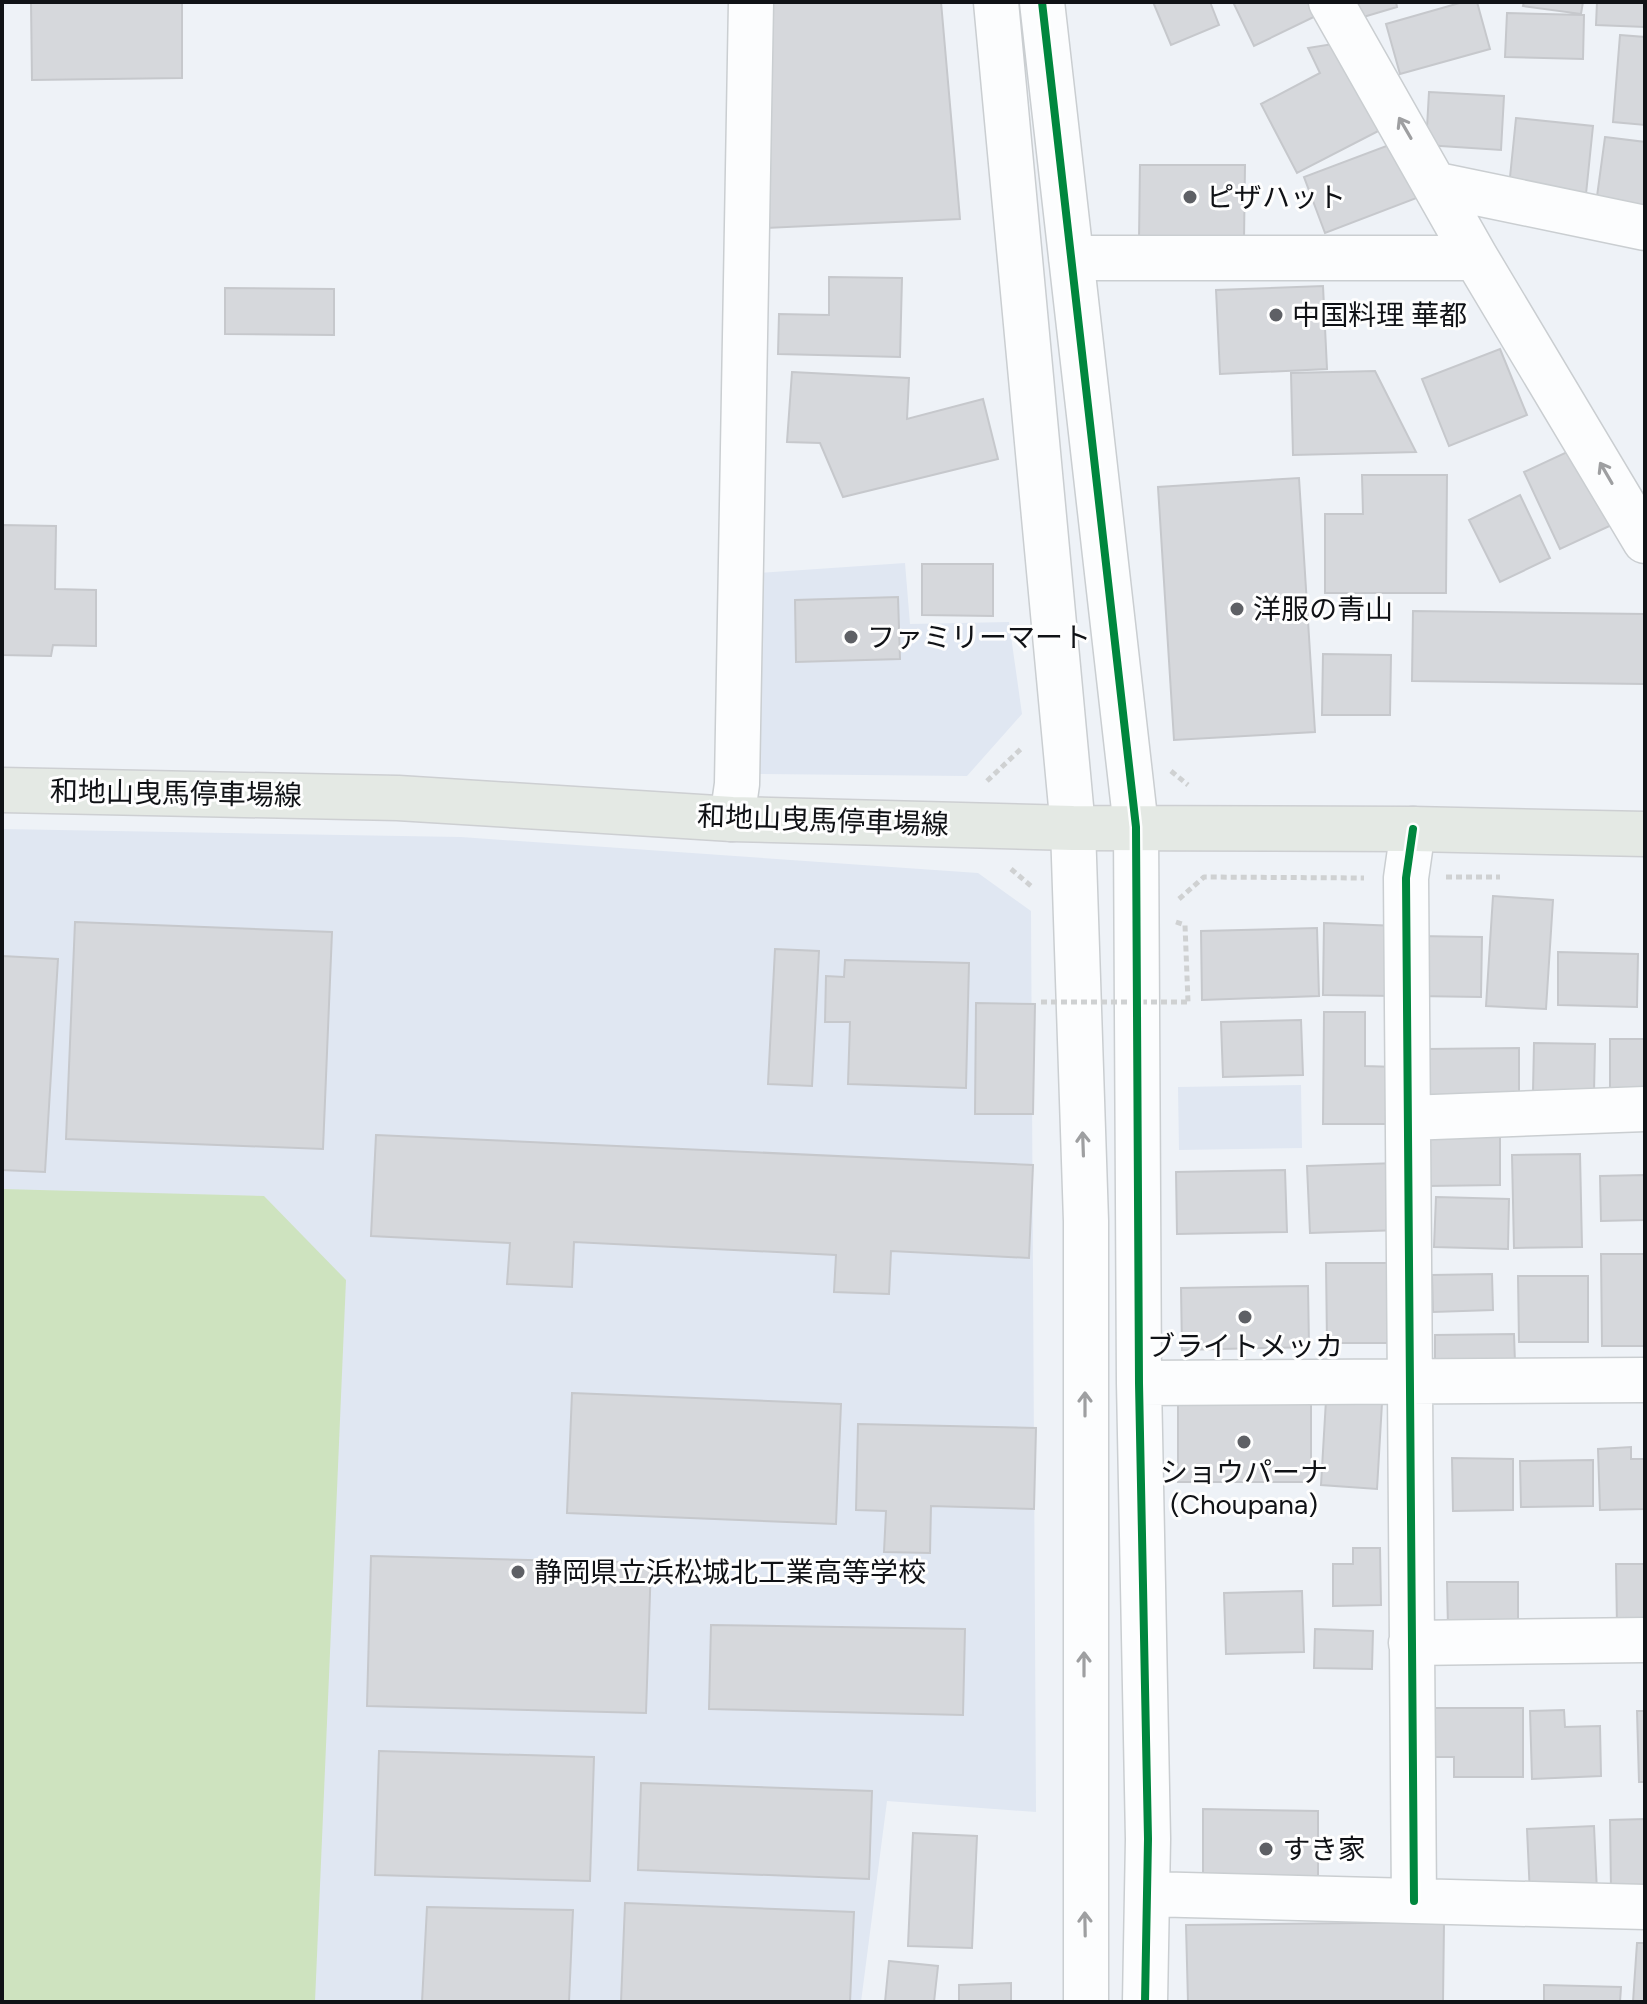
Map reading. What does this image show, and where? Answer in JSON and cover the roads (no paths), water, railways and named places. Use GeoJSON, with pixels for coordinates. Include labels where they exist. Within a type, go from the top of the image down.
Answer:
{"type":"FeatureCollection","features":[{"type":"Feature","properties":{"kind":"main road","name":"和地山曳馬停車場線"},"geometry":{"type":"LineString","coordinates":[[2,790],[398,798],[732,819],[1073,828],[1413,829],[1645,834]]}},
{"type":"Feature","properties":{"kind":"street"},"geometry":{"type":"LineString","coordinates":[[732,819],[737,784],[751,2]]}},
{"type":"Feature","properties":{"kind":"street"},"geometry":{"type":"LineString","coordinates":[[996,2],[1073,828],[1086,1221],[1086,2002]]}},
{"type":"Feature","properties":{"kind":"street"},"geometry":{"type":"LineString","coordinates":[[1042,2],[1136,827],[1139,1383],[1147,1894],[1145,2002]]}},
{"type":"Feature","properties":{"kind":"street"},"geometry":{"type":"LineString","coordinates":[[1331,2],[1438,185],[1476,258],[1645,541]]}},
{"type":"Feature","properties":{"kind":"street"},"geometry":{"type":"LineString","coordinates":[[1438,185],[1645,228]]}},
{"type":"Feature","properties":{"kind":"street"},"geometry":{"type":"LineString","coordinates":[[1071,258],[1476,258]]}},
{"type":"Feature","properties":{"kind":"street"},"geometry":{"type":"LineString","coordinates":[[1413,829],[1406,878],[1414,1901]]}},
{"type":"Feature","properties":{"kind":"street"},"geometry":{"type":"LineString","coordinates":[[1408,1118],[1645,1109]]}},
{"type":"Feature","properties":{"kind":"street"},"geometry":{"type":"LineString","coordinates":[[1139,1383],[1645,1380]]}},
{"type":"Feature","properties":{"kind":"street"},"geometry":{"type":"LineString","coordinates":[[1411,1643],[1645,1640]]}},
{"type":"Feature","properties":{"kind":"street"},"geometry":{"type":"LineString","coordinates":[[1147,1894],[1645,1907]]}},
{"type":"Feature","properties":{"kind":"place","name":"ピザハット"},"geometry":{"type":"Point","coordinates":[1190,197]}},
{"type":"Feature","properties":{"kind":"place","name":"中国料理 華都"},"geometry":{"type":"Point","coordinates":[1276,315]}},
{"type":"Feature","properties":{"kind":"place","name":"洋服の青山"},"geometry":{"type":"Point","coordinates":[1237,609]}},
{"type":"Feature","properties":{"kind":"place","name":"ファミリーマート"},"geometry":{"type":"Point","coordinates":[851,637]}},
{"type":"Feature","properties":{"kind":"place","name":"ブライトメッカ"},"geometry":{"type":"Point","coordinates":[1245,1317]}},
{"type":"Feature","properties":{"kind":"place","name":"ショウパーナ (Choupana)"},"geometry":{"type":"Point","coordinates":[1244,1442]}},
{"type":"Feature","properties":{"kind":"place","name":"静岡県立浜松城北工業高等学校"},"geometry":{"type":"Point","coordinates":[518,1572]}},
{"type":"Feature","properties":{"kind":"place","name":"すき家"},"geometry":{"type":"Point","coordinates":[1266,1849]}}]}
